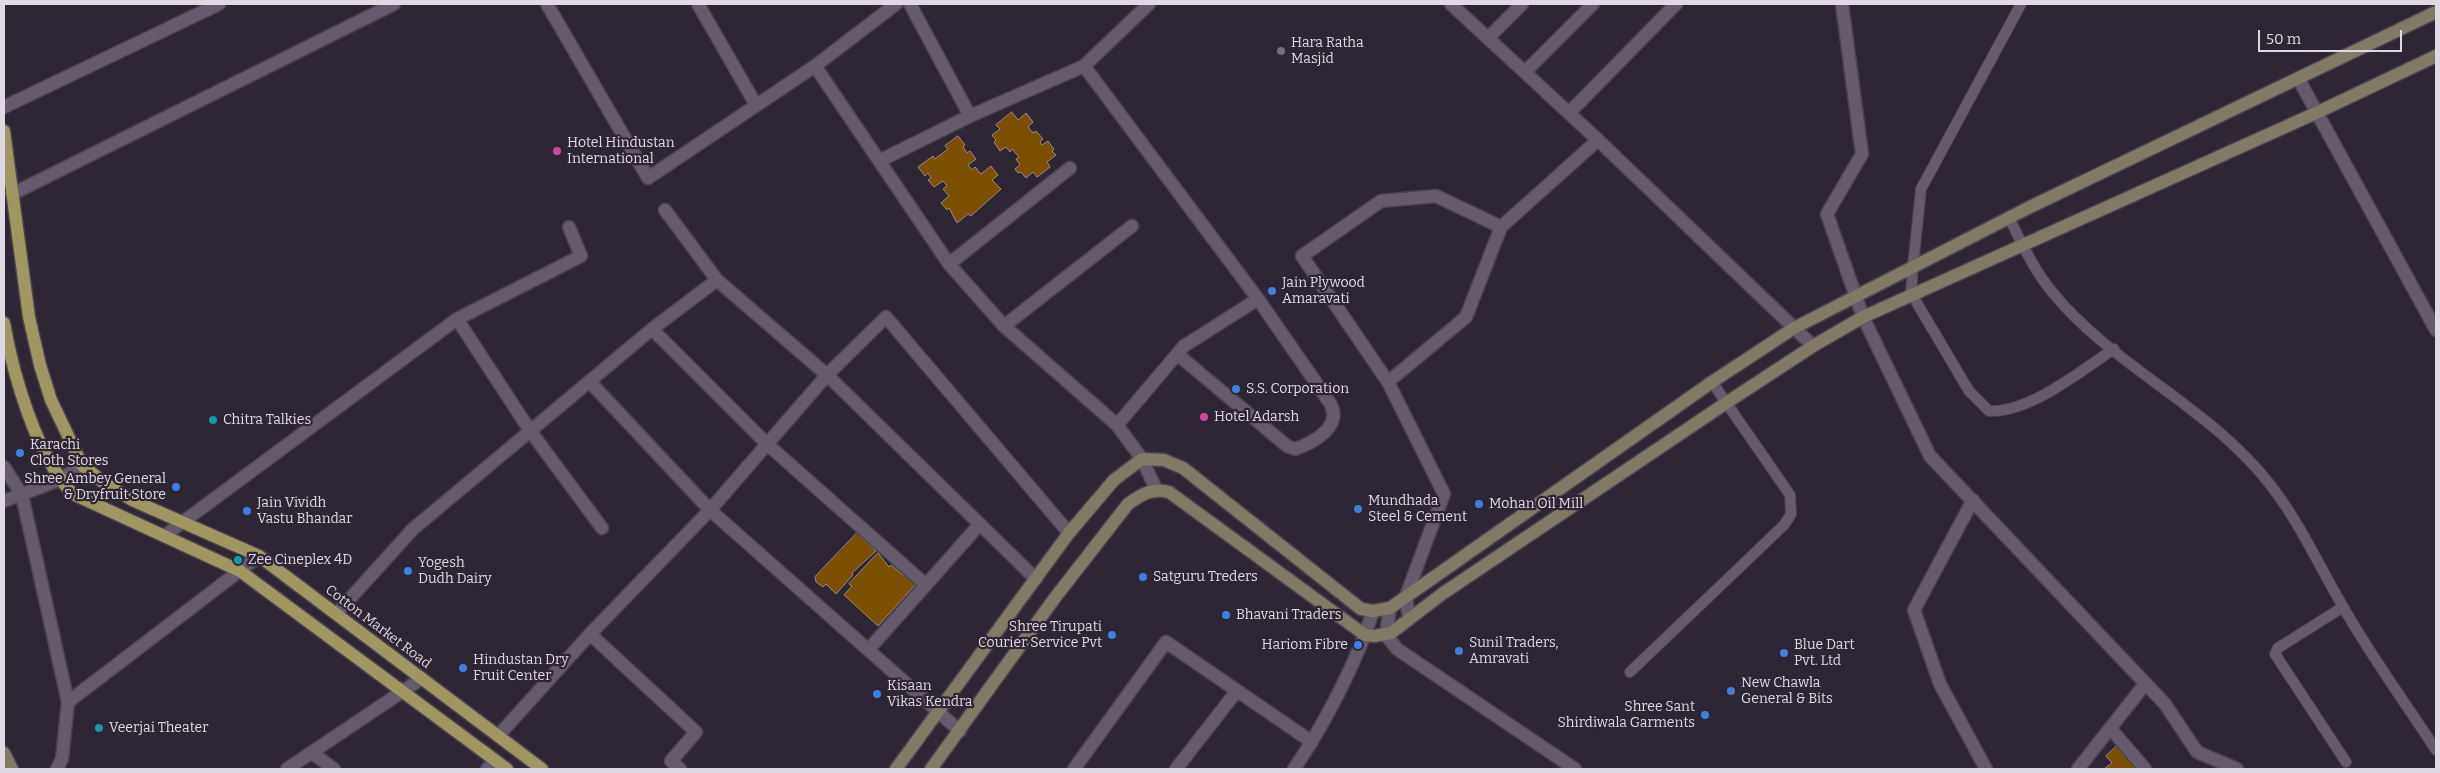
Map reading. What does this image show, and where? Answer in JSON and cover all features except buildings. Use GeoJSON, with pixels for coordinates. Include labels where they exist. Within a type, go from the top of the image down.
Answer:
{"type":"FeatureCollection","features":[{"type":"Feature","properties":{"kind":"main road"},"geometry":{"type":"LineString","coordinates":[[4,131],[22,283],[40,365],[54,407],[82,465]]}},
{"type":"Feature","properties":{"kind":"main road"},"geometry":{"type":"LineString","coordinates":[[4,323],[20,388],[44,452],[59,480],[73,494],[240,571],[402,691],[491,765],[506,769]]}},
{"type":"Feature","properties":{"kind":"main road","name":"Cotton Market Road"},"geometry":{"type":"LineString","coordinates":[[82,465],[102,482],[132,500],[259,556],[542,769]]}},
{"type":"Feature","properties":{"kind":"street"},"geometry":{"type":"LineString","coordinates":[[4,107],[219,4]]}},
{"type":"Feature","properties":{"kind":"street"},"geometry":{"type":"LineString","coordinates":[[12,194],[394,4]]}},
{"type":"Feature","properties":{"kind":"street"},"geometry":{"type":"LineString","coordinates":[[547,4],[648,178],[815,66],[896,4]]}},
{"type":"Feature","properties":{"kind":"street"},"geometry":{"type":"LineString","coordinates":[[698,4],[756,105]]}},
{"type":"Feature","properties":{"kind":"street"},"geometry":{"type":"LineString","coordinates":[[910,4],[970,116]]}},
{"type":"Feature","properties":{"kind":"street"},"geometry":{"type":"LineString","coordinates":[[879,161],[970,116],[1084,66],[1149,4]]}},
{"type":"Feature","properties":{"kind":"street"},"geometry":{"type":"LineString","coordinates":[[1451,4],[1598,140],[1813,346]]}},
{"type":"Feature","properties":{"kind":"street"},"geometry":{"type":"LineString","coordinates":[[1488,38],[1522,4]]}},
{"type":"Feature","properties":{"kind":"street"},"geometry":{"type":"LineString","coordinates":[[1525,72],[1593,4]]}},
{"type":"Feature","properties":{"kind":"street"},"geometry":{"type":"LineString","coordinates":[[1569,113],[1676,4]]}},
{"type":"Feature","properties":{"kind":"street"},"geometry":{"type":"LineString","coordinates":[[1842,4],[1862,154],[1827,214],[1863,317],[1930,456],[2165,704],[2197,752],[2237,769]]}},
{"type":"Feature","properties":{"kind":"street"},"geometry":{"type":"LineString","coordinates":[[896,769],[1069,533],[1114,480],[1142,459],[1164,460],[1183,468],[1362,609],[1373,611],[1390,608],[1712,382],[1794,328],[2009,218],[2436,12]]}},
{"type":"Feature","properties":{"kind":"street"},"geometry":{"type":"LineString","coordinates":[[931,769],[1054,600],[1128,504],[1141,495],[1156,489],[1169,492],[1365,635],[1386,635],[1442,594],[1726,403],[1813,346],[1863,317],[1911,293],[2023,246],[2316,113],[2436,56]]}},
{"type":"Feature","properties":{"kind":"street"},"geometry":{"type":"LineString","coordinates":[[815,66],[949,264],[1004,326],[1117,425],[1142,459],[1156,489]]}},
{"type":"Feature","properties":{"kind":"street"},"geometry":{"type":"LineString","coordinates":[[1084,66],[1258,299],[1334,411],[1335,419],[1332,426],[1303,447],[1295,450],[1287,446],[1177,354]]}},
{"type":"Feature","properties":{"kind":"street"},"geometry":{"type":"LineString","coordinates":[[2298,78],[2436,330]]}},
{"type":"Feature","properties":{"kind":"street"},"geometry":{"type":"LineString","coordinates":[[1388,382],[1466,317],[1501,227],[1598,140]]}},
{"type":"Feature","properties":{"kind":"street"},"geometry":{"type":"LineString","coordinates":[[949,264],[1070,168]]}},
{"type":"Feature","properties":{"kind":"street"},"geometry":{"type":"LineString","coordinates":[[1409,619],[1406,596],[1444,494],[1388,382],[1302,256],[1381,201],[1436,196],[1501,227]]}},
{"type":"Feature","properties":{"kind":"street"},"geometry":{"type":"LineString","coordinates":[[665,210],[717,280],[827,375],[1036,579]]}},
{"type":"Feature","properties":{"kind":"street"},"geometry":{"type":"LineString","coordinates":[[1004,326],[1132,226]]}},
{"type":"Feature","properties":{"kind":"street"},"geometry":{"type":"LineString","coordinates":[[164,536],[457,319],[581,256],[569,227]]}},
{"type":"Feature","properties":{"kind":"street"},"geometry":{"type":"LineString","coordinates":[[336,614],[413,529],[652,329],[717,280]]}},
{"type":"Feature","properties":{"kind":"street"},"geometry":{"type":"LineString","coordinates":[[1117,425],[1184,346],[1258,299]]}},
{"type":"Feature","properties":{"kind":"street"},"geometry":{"type":"LineString","coordinates":[[498,736],[590,634],[710,510],[827,375],[886,317],[1069,533]]}},
{"type":"Feature","properties":{"kind":"street"},"geometry":{"type":"LineString","coordinates":[[457,319],[531,432],[602,528]]}},
{"type":"Feature","properties":{"kind":"street"},"geometry":{"type":"LineString","coordinates":[[652,329],[767,444],[926,586]]}},
{"type":"Feature","properties":{"kind":"street"},"geometry":{"type":"LineString","coordinates":[[590,382],[710,510],[960,731]]}},
{"type":"Feature","properties":{"kind":"street"},"geometry":{"type":"LineString","coordinates":[[4,501],[59,480],[82,465]]}},
{"type":"Feature","properties":{"kind":"street"},"geometry":{"type":"LineString","coordinates":[[4,467],[22,495],[68,702],[62,759],[58,769]]}},
{"type":"Feature","properties":{"kind":"street"},"geometry":{"type":"LineString","coordinates":[[1973,500],[1914,610],[1940,684],[1986,769]]}},
{"type":"Feature","properties":{"kind":"street"},"geometry":{"type":"LineString","coordinates":[[869,649],[980,524]]}},
{"type":"Feature","properties":{"kind":"street"},"geometry":{"type":"LineString","coordinates":[[68,702],[259,556]]}},
{"type":"Feature","properties":{"kind":"street"},"geometry":{"type":"LineString","coordinates":[[1390,608],[1386,635],[1397,649],[1575,769]]}},
{"type":"Feature","properties":{"kind":"street"},"geometry":{"type":"LineString","coordinates":[[1294,769],[1312,742],[1365,635],[1373,611]]}},
{"type":"Feature","properties":{"kind":"street"},"geometry":{"type":"LineString","coordinates":[[590,634],[696,732],[671,761],[680,769]]}},
{"type":"Feature","properties":{"kind":"street"},"geometry":{"type":"LineString","coordinates":[[1074,769],[1166,642],[1236,692],[1312,742]]}},
{"type":"Feature","properties":{"kind":"street"},"geometry":{"type":"LineString","coordinates":[[287,769],[422,679]]}},
{"type":"Feature","properties":{"kind":"street"},"geometry":{"type":"LineString","coordinates":[[2078,769],[2145,684]]}},
{"type":"Feature","properties":{"kind":"street"},"geometry":{"type":"LineString","coordinates":[[1176,769],[1236,692]]}},
{"type":"Feature","properties":{"kind":"street"},"geometry":{"type":"LineString","coordinates":[[2111,729],[2146,769]]}},
{"type":"Feature","properties":{"kind":"street"},"geometry":{"type":"LineString","coordinates":[[312,752],[334,769]]}},
{"type":"Feature","properties":{"kind":"street"},"geometry":{"type":"LineString","coordinates":[[4,753],[12,769]]}},
{"type":"Feature","properties":{"kind":"lane"},"geometry":{"type":"LineString","coordinates":[[2021,4],[1921,189],[1911,293],[1969,391],[1989,411],[2012,410],[2030,402],[2114,349]]}},
{"type":"Feature","properties":{"kind":"lane"},"geometry":{"type":"LineString","coordinates":[[2009,218],[2023,246],[2051,292],[2066,308],[2114,349],[2204,420],[2268,481],[2290,513],[2343,607],[2436,750]]}},
{"type":"Feature","properties":{"kind":"lane"},"geometry":{"type":"LineString","coordinates":[[1630,672],[1784,525],[1791,514],[1790,495],[1712,382]]}},
{"type":"Feature","properties":{"kind":"lane"},"geometry":{"type":"LineString","coordinates":[[2343,607],[2278,648],[2275,654],[2346,762]]}},
{"type":"Feature","properties":{"kind":"place","name":"Hara Ratha Masjid"},"geometry":{"type":"Point","coordinates":[1281,51]}},
{"type":"Feature","properties":{"kind":"place","name":"Hotel Hindustan International"},"geometry":{"type":"Point","coordinates":[557,151]}},
{"type":"Feature","properties":{"kind":"place","name":"Jain Plywood Amaravati"},"geometry":{"type":"Point","coordinates":[1272,291]}},
{"type":"Feature","properties":{"kind":"place","name":"S.S. Corporation"},"geometry":{"type":"Point","coordinates":[1236,389]}},
{"type":"Feature","properties":{"kind":"place","name":"Hotel Adarsh"},"geometry":{"type":"Point","coordinates":[1204,417]}},
{"type":"Feature","properties":{"kind":"place","name":"Chitra Talkies"},"geometry":{"type":"Point","coordinates":[213,420]}},
{"type":"Feature","properties":{"kind":"place","name":"Karachi Cloth Stores"},"geometry":{"type":"Point","coordinates":[20,453]}},
{"type":"Feature","properties":{"kind":"place","name":"Shree Ambey General & Dryfruit Store"},"geometry":{"type":"Point","coordinates":[176,487]}},
{"type":"Feature","properties":{"kind":"place","name":"Mohan Oil Mill"},"geometry":{"type":"Point","coordinates":[1479,504]}},
{"type":"Feature","properties":{"kind":"place","name":"Mundhada Steel & Cement"},"geometry":{"type":"Point","coordinates":[1358,509]}},
{"type":"Feature","properties":{"kind":"place","name":"Jain Vividh Vastu Bhandar"},"geometry":{"type":"Point","coordinates":[247,511]}},
{"type":"Feature","properties":{"kind":"place","name":"Zee Cineplex 4D"},"geometry":{"type":"Point","coordinates":[238,560]}},
{"type":"Feature","properties":{"kind":"place","name":"Yogesh Dudh Dairy"},"geometry":{"type":"Point","coordinates":[408,571]}},
{"type":"Feature","properties":{"kind":"place","name":"Satguru Treders"},"geometry":{"type":"Point","coordinates":[1143,577]}},
{"type":"Feature","properties":{"kind":"place","name":"Bhavani Traders"},"geometry":{"type":"Point","coordinates":[1226,615]}},
{"type":"Feature","properties":{"kind":"place","name":"Shree Tirupati Courier Service Pvt"},"geometry":{"type":"Point","coordinates":[1112,635]}},
{"type":"Feature","properties":{"kind":"place","name":"Hariom Fibre"},"geometry":{"type":"Point","coordinates":[1358,645]}},
{"type":"Feature","properties":{"kind":"place","name":"Sunil Traders, Amravati"},"geometry":{"type":"Point","coordinates":[1459,651]}},
{"type":"Feature","properties":{"kind":"place","name":"Blue Dart Pvt. Ltd"},"geometry":{"type":"Point","coordinates":[1784,653]}},
{"type":"Feature","properties":{"kind":"place","name":"Hindustan Dry Fruit Center"},"geometry":{"type":"Point","coordinates":[463,668]}},
{"type":"Feature","properties":{"kind":"place","name":"New Chawla General & Bits"},"geometry":{"type":"Point","coordinates":[1731,691]}},
{"type":"Feature","properties":{"kind":"place","name":"Kisaan Vikas Kendra"},"geometry":{"type":"Point","coordinates":[877,694]}},
{"type":"Feature","properties":{"kind":"place","name":"Shree Sant Shirdiwala Garments"},"geometry":{"type":"Point","coordinates":[1705,715]}},
{"type":"Feature","properties":{"kind":"place","name":"Veerjai Theater"},"geometry":{"type":"Point","coordinates":[99,728]}}]}
